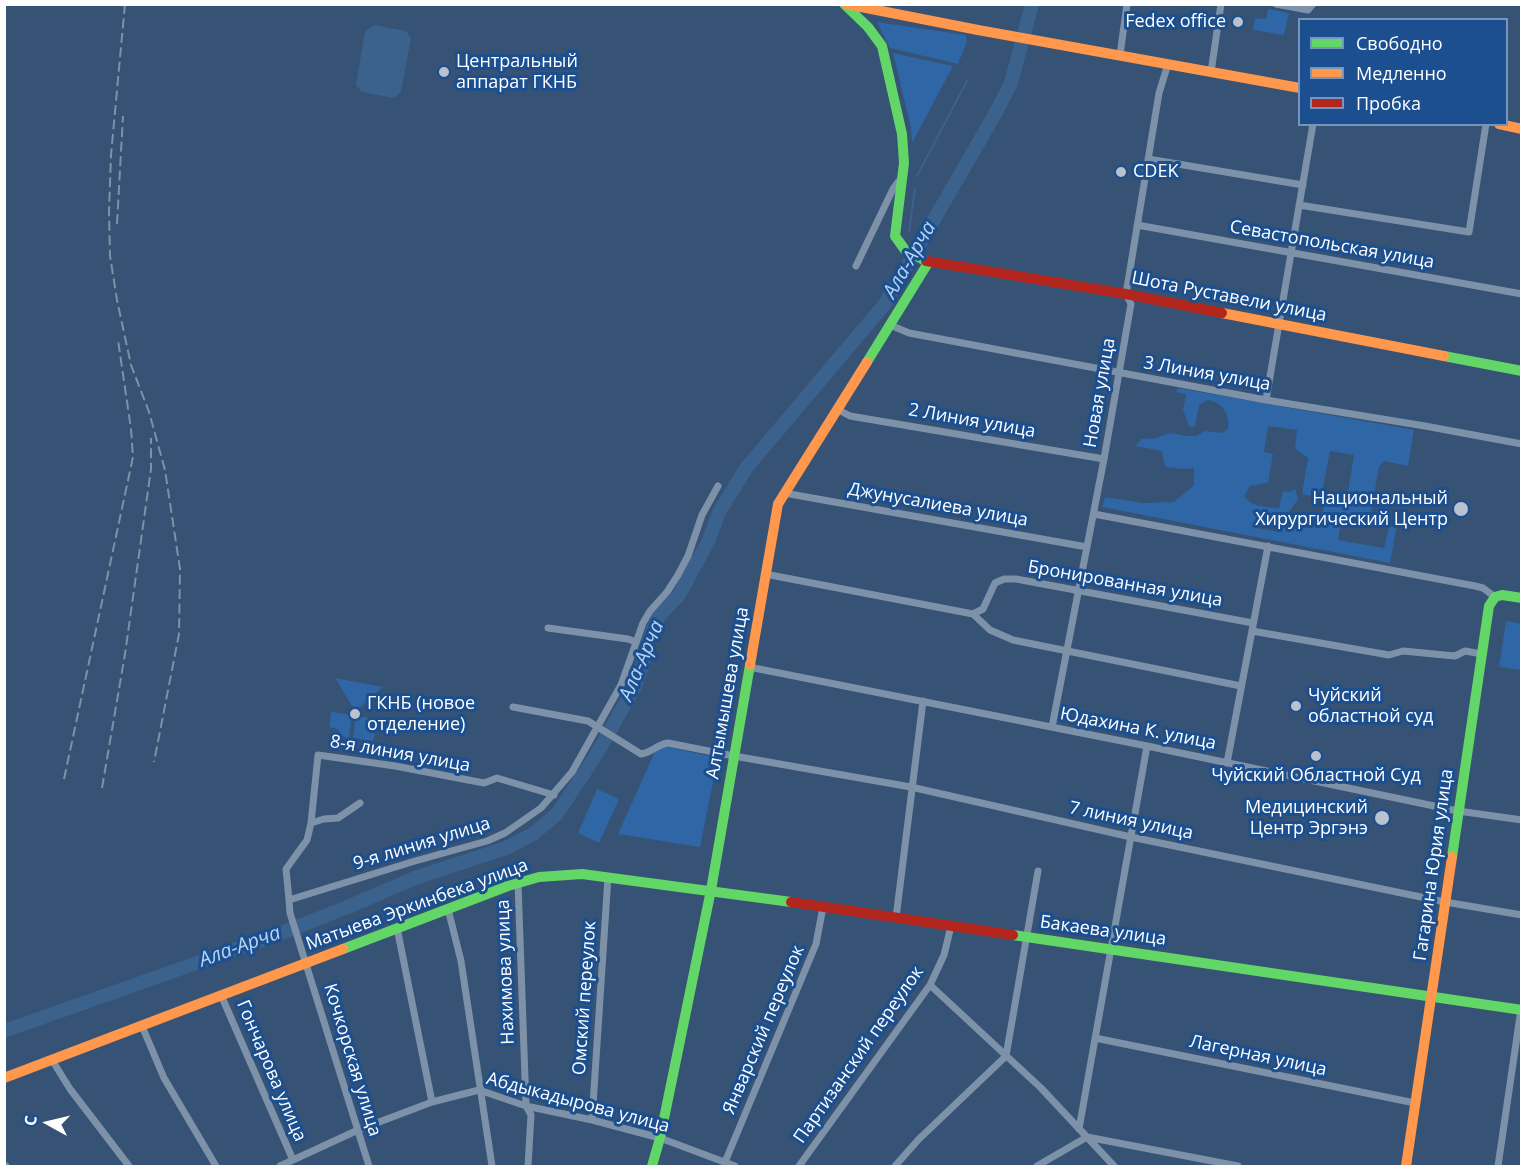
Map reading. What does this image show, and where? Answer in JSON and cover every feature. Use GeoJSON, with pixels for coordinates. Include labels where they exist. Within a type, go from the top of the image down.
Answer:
{"type":"FeatureCollection","features":[{"type":"Feature","properties":{"kind":"main road"},"geometry":{"type":"LineString","coordinates":[[845,4],[1298,88]]}},
{"type":"Feature","properties":{"kind":"main road"},"geometry":{"type":"LineString","coordinates":[[845,4],[868,27],[882,46],[902,134],[904,163],[894,231],[896,241],[905,250],[926,262]]}},
{"type":"Feature","properties":{"kind":"main road","name":"Шота Руставели улица"},"geometry":{"type":"LineString","coordinates":[[926,262],[1126,294],[1521,371]]}},
{"type":"Feature","properties":{"kind":"main road","name":"Алтымышева улица"},"geometry":{"type":"LineString","coordinates":[[652,1167],[711,890],[775,515],[784,493],[890,325],[926,262]]}},
{"type":"Feature","properties":{"kind":"main road"},"geometry":{"type":"LineString","coordinates":[[1495,597],[1502,595],[1521,598]]}},
{"type":"Feature","properties":{"kind":"main road","name":"Гагарина Юрия улица"},"geometry":{"type":"LineString","coordinates":[[1406,1167],[1489,606],[1495,597]]}},
{"type":"Feature","properties":{"kind":"main road","name":"Матыева Эркинбека улица"},"geometry":{"type":"LineString","coordinates":[[4,1078],[397,928],[539,877],[566,874],[608,877],[896,918]]}},
{"type":"Feature","properties":{"kind":"main road","name":"Бакаева улица"},"geometry":{"type":"LineString","coordinates":[[896,918],[1521,1010]]}},
{"type":"Feature","properties":{"kind":"street"},"geometry":{"type":"LineString","coordinates":[[1120,55],[1127,4]]}},
{"type":"Feature","properties":{"kind":"street"},"geometry":{"type":"LineString","coordinates":[[1210,72],[1221,4]]}},
{"type":"Feature","properties":{"kind":"street"},"geometry":{"type":"LineString","coordinates":[[1276,4],[1303,10],[1308,10],[1313,4]]}},
{"type":"Feature","properties":{"kind":"street","name":"Новая улица"},"geometry":{"type":"LineString","coordinates":[[1052,727],[1104,459],[1131,304],[1126,294],[1137,225],[1160,86],[1168,64]]}},
{"type":"Feature","properties":{"kind":"street"},"geometry":{"type":"LineString","coordinates":[[1266,400],[1312,126]]}},
{"type":"Feature","properties":{"kind":"street"},"geometry":{"type":"LineString","coordinates":[[1299,205],[1469,232],[1486,126]]}},
{"type":"Feature","properties":{"kind":"street"},"geometry":{"type":"LineString","coordinates":[[1148,159],[1303,185]]}},
{"type":"Feature","properties":{"kind":"street"},"geometry":{"type":"LineString","coordinates":[[856,267],[893,189],[902,180]]}},
{"type":"Feature","properties":{"kind":"street","name":"Севастопольская улица"},"geometry":{"type":"LineString","coordinates":[[1137,225],[1521,294]]}},
{"type":"Feature","properties":{"kind":"street","name":"3 Линия улица"},"geometry":{"type":"LineString","coordinates":[[890,325],[909,333],[1119,373],[1521,444]]}},
{"type":"Feature","properties":{"kind":"street","name":"2 Линия улица"},"geometry":{"type":"LineString","coordinates":[[837,409],[850,416],[1104,459]]}},
{"type":"Feature","properties":{"kind":"street","name":"9-я линия улица"},"geometry":{"type":"LineString","coordinates":[[289,900],[487,841],[530,818],[554,795],[572,772],[621,685],[650,611],[667,592],[684,565],[698,525],[718,486]]}},
{"type":"Feature","properties":{"kind":"street","name":"Джунусалиева улица"},"geometry":{"type":"LineString","coordinates":[[784,493],[1087,548]]}},
{"type":"Feature","properties":{"kind":"street"},"geometry":{"type":"LineString","coordinates":[[1094,514],[1475,586],[1483,588],[1495,597]]}},
{"type":"Feature","properties":{"kind":"street"},"geometry":{"type":"LineString","coordinates":[[1227,763],[1268,546]]}},
{"type":"Feature","properties":{"kind":"street"},"geometry":{"type":"LineString","coordinates":[[765,573],[973,614],[990,630],[1013,640],[1241,686]]}},
{"type":"Feature","properties":{"kind":"street","name":"Бронированная улица"},"geometry":{"type":"LineString","coordinates":[[973,614],[983,609],[995,583],[1004,579],[1016,579],[1389,655],[1403,651],[1455,656],[1465,651],[1482,654]]}},
{"type":"Feature","properties":{"kind":"street"},"geometry":{"type":"LineString","coordinates":[[548,628],[636,642]]}},
{"type":"Feature","properties":{"kind":"street","name":"Юдахина К. улица"},"geometry":{"type":"LineString","coordinates":[[749,667],[1458,811],[1521,820]]}},
{"type":"Feature","properties":{"kind":"street"},"geometry":{"type":"LineString","coordinates":[[896,918],[922,701]]}},
{"type":"Feature","properties":{"kind":"street"},"geometry":{"type":"LineString","coordinates":[[513,707],[588,721],[597,728]]}},
{"type":"Feature","properties":{"kind":"street","name":"7 линия улица"},"geometry":{"type":"LineString","coordinates":[[597,728],[641,754],[668,743],[911,787],[1131,837],[1445,902],[1521,915]]}},
{"type":"Feature","properties":{"kind":"street"},"geometry":{"type":"LineString","coordinates":[[1079,1128],[1147,746]]}},
{"type":"Feature","properties":{"kind":"street","name":"8-я линия улица"},"geometry":{"type":"LineString","coordinates":[[289,900],[286,869],[307,840],[318,755],[395,766],[484,783],[496,778],[554,795]]}},
{"type":"Feature","properties":{"kind":"street"},"geometry":{"type":"LineString","coordinates":[[311,823],[338,818],[360,803]]}},
{"type":"Feature","properties":{"kind":"street"},"geometry":{"type":"LineString","coordinates":[[895,1167],[919,1139],[1006,1056],[1038,871]]}},
{"type":"Feature","properties":{"kind":"street","name":"Омский переулок"},"geometry":{"type":"LineString","coordinates":[[592,1120],[608,877]]}},
{"type":"Feature","properties":{"kind":"street","name":"Нахимова улица"},"geometry":{"type":"LineString","coordinates":[[518,883],[526,1106],[531,1115],[528,1167]]}},
{"type":"Feature","properties":{"kind":"street"},"geometry":{"type":"LineString","coordinates":[[289,900],[290,913],[307,963]]}},
{"type":"Feature","properties":{"kind":"street","name":"Январский переулок"},"geometry":{"type":"LineString","coordinates":[[725,1162],[816,944],[823,908]]}},
{"type":"Feature","properties":{"kind":"street"},"geometry":{"type":"LineString","coordinates":[[448,909],[461,961],[492,1167]]}},
{"type":"Feature","properties":{"kind":"street","name":"Партизанский переулок"},"geometry":{"type":"LineString","coordinates":[[799,1167],[930,985],[944,955],[951,926]]}},
{"type":"Feature","properties":{"kind":"street"},"geometry":{"type":"LineString","coordinates":[[397,928],[432,1102]]}},
{"type":"Feature","properties":{"kind":"street","name":"Кочкорская улица"},"geometry":{"type":"LineString","coordinates":[[307,963],[369,1167]]}},
{"type":"Feature","properties":{"kind":"street"},"geometry":{"type":"LineString","coordinates":[[930,985],[1041,1088],[1114,1167]]}},
{"type":"Feature","properties":{"kind":"street","name":"Гончарова улица"},"geometry":{"type":"LineString","coordinates":[[221,995],[292,1160]]}},
{"type":"Feature","properties":{"kind":"street"},"geometry":{"type":"LineString","coordinates":[[1498,1167],[1521,1010]]}},
{"type":"Feature","properties":{"kind":"street"},"geometry":{"type":"LineString","coordinates":[[142,1026],[164,1078],[216,1167]]}},
{"type":"Feature","properties":{"kind":"street","name":"Лагерная улица"},"geometry":{"type":"LineString","coordinates":[[1095,1038],[1415,1103]]}},
{"type":"Feature","properties":{"kind":"street"},"geometry":{"type":"LineString","coordinates":[[52,1060],[70,1089],[129,1167]]}},
{"type":"Feature","properties":{"kind":"street","name":"Абдыкадырова улица"},"geometry":{"type":"LineString","coordinates":[[280,1167],[358,1130],[432,1102],[479,1090],[526,1106],[660,1138],[735,1167]]}},
{"type":"Feature","properties":{"kind":"street"},"geometry":{"type":"LineString","coordinates":[[1037,1167],[1087,1137],[1238,1167]]}},
{"type":"Feature","properties":{"kind":"shaded area"},"geometry":{"type":"Polygon","coordinates":[[[1268,9],[1289,13],[1284,35],[1253,30],[1255,18],[1266,19],[1268,9]]]}},
{"type":"Feature","properties":{"kind":"shaded area"},"geometry":{"type":"Polygon","coordinates":[[[877,22],[966,35],[967,41],[958,64],[890,48],[877,22]]]}},
{"type":"Feature","properties":{"kind":"shaded area"},"geometry":{"type":"Polygon","coordinates":[[[374,25],[406,31],[411,38],[401,92],[394,98],[362,92],[356,85],[365,31],[374,25]]]}},
{"type":"Feature","properties":{"kind":"shaded area"},"geometry":{"type":"Polygon","coordinates":[[[893,53],[953,66],[912,143],[911,128],[893,53]]]}},
{"type":"Feature","properties":{"kind":"shaded area"},"geometry":{"type":"Polygon","coordinates":[[[1178,388],[1414,430],[1408,466],[1384,461],[1379,467],[1370,517],[1342,514],[1341,519],[1322,516],[1325,500],[1346,503],[1354,455],[1330,451],[1321,498],[1302,494],[1308,458],[1295,449],[1297,430],[1268,426],[1264,452],[1273,454],[1268,483],[1250,486],[1244,496],[1255,504],[1279,508],[1283,491],[1290,492],[1295,489],[1298,499],[1290,511],[1255,519],[1255,528],[1280,532],[1282,522],[1290,520],[1300,520],[1311,524],[1319,518],[1341,521],[1338,540],[1384,548],[1389,527],[1397,525],[1390,563],[1102,507],[1105,497],[1143,503],[1174,502],[1194,485],[1194,468],[1165,467],[1162,451],[1135,446],[1142,439],[1156,438],[1170,433],[1196,436],[1205,431],[1222,433],[1228,429],[1227,414],[1218,404],[1208,400],[1199,405],[1195,427],[1189,426],[1183,410],[1186,394],[1176,392],[1178,388]]]}},
{"type":"Feature","properties":{"kind":"shaded area"},"geometry":{"type":"Polygon","coordinates":[[[1506,621],[1521,624],[1521,670],[1499,667],[1506,621]]]}},
{"type":"Feature","properties":{"kind":"shaded area"},"geometry":{"type":"Polygon","coordinates":[[[335,678],[383,687],[360,707],[352,706],[335,678]]]}},
{"type":"Feature","properties":{"kind":"shaded area"},"geometry":{"type":"Polygon","coordinates":[[[331,712],[347,714],[351,721],[349,738],[340,736],[338,729],[329,727],[331,712]]]}},
{"type":"Feature","properties":{"kind":"shaded area"},"geometry":{"type":"Polygon","coordinates":[[[362,717],[378,719],[373,741],[353,738],[355,721],[362,717]]]}},
{"type":"Feature","properties":{"kind":"shaded area"},"geometry":{"type":"Polygon","coordinates":[[[658,745],[718,758],[700,847],[618,834],[658,745]]]}},
{"type":"Feature","properties":{"kind":"shaded area"},"geometry":{"type":"Polygon","coordinates":[[[597,789],[619,799],[599,843],[578,833],[597,789]]]}},
{"type":"Feature","properties":{"kind":"waterway","name":"Ала-Арча"},"geometry":{"type":"LineString","coordinates":[[4,1031],[279,934],[415,878],[506,848],[533,834],[557,814],[596,755],[634,688],[648,642],[659,616],[679,595],[709,540],[719,512],[747,467],[884,305],[910,261],[1011,83],[1032,4]]}},
{"type":"Feature","properties":{"kind":"waterway"},"geometry":{"type":"LineString","coordinates":[[917,176],[967,81]]}},
{"type":"Feature","properties":{"kind":"waterway"},"geometry":{"type":"LineString","coordinates":[[909,232],[915,188]]}},
{"type":"Feature","properties":{"kind":"railway"},"geometry":{"type":"LineString","coordinates":[[125,4],[111,155],[110,256],[131,365],[149,412],[165,470],[180,569],[179,634],[154,762]]}},
{"type":"Feature","properties":{"kind":"railway"},"geometry":{"type":"LineString","coordinates":[[117,224],[123,116]]}},
{"type":"Feature","properties":{"kind":"railway"},"geometry":{"type":"LineString","coordinates":[[64,779],[133,457],[118,340]]}},
{"type":"Feature","properties":{"kind":"railway"},"geometry":{"type":"LineString","coordinates":[[102,788],[125,654],[151,469],[151,438]]}},
{"type":"Feature","properties":{"kind":"traffic: fast"},"geometry":{"type":"LineString","coordinates":[[844,4],[868,27],[882,46],[902,134],[904,163],[895,236],[905,250],[926,261]]}},
{"type":"Feature","properties":{"kind":"traffic: fast"},"geometry":{"type":"LineString","coordinates":[[867,362],[928,263]]}},
{"type":"Feature","properties":{"kind":"traffic: fast"},"geometry":{"type":"LineString","coordinates":[[1444,356],[1522,371]]}},
{"type":"Feature","properties":{"kind":"traffic: fast"},"geometry":{"type":"LineString","coordinates":[[1452,857],[1489,606],[1495,597],[1502,595],[1522,598]]}},
{"type":"Feature","properties":{"kind":"traffic: fast"},"geometry":{"type":"LineString","coordinates":[[652,1166],[660,1138],[711,890],[750,665]]}},
{"type":"Feature","properties":{"kind":"traffic: fast"},"geometry":{"type":"LineString","coordinates":[[343,949],[508,886],[539,877],[582,874],[791,902]]}},
{"type":"Feature","properties":{"kind":"traffic: fast"},"geometry":{"type":"LineString","coordinates":[[1013,935],[1522,1010]]}},
{"type":"Feature","properties":{"kind":"traffic: slow"},"geometry":{"type":"LineString","coordinates":[[846,4],[1298,88]]}},
{"type":"Feature","properties":{"kind":"traffic: slow"},"geometry":{"type":"LineString","coordinates":[[1508,126],[1522,129]]}},
{"type":"Feature","properties":{"kind":"traffic: slow"},"geometry":{"type":"LineString","coordinates":[[1222,313],[1444,356]]}},
{"type":"Feature","properties":{"kind":"traffic: slow"},"geometry":{"type":"LineString","coordinates":[[750,665],[778,504],[867,362]]}},
{"type":"Feature","properties":{"kind":"traffic: slow"},"geometry":{"type":"LineString","coordinates":[[1406,1166],[1452,857]]}},
{"type":"Feature","properties":{"kind":"traffic: slow"},"geometry":{"type":"LineString","coordinates":[[4,1078],[343,949]]}},
{"type":"Feature","properties":{"kind":"traffic: jam"},"geometry":{"type":"LineString","coordinates":[[926,261],[1126,294],[1222,313]]}},
{"type":"Feature","properties":{"kind":"traffic: jam"},"geometry":{"type":"LineString","coordinates":[[791,902],[1013,935]]}},
{"type":"Feature","properties":{"kind":"place","name":"Fedex office"},"geometry":{"type":"Point","coordinates":[1238,22]}},
{"type":"Feature","properties":{"kind":"place","name":"Центральный аппарат ГКНБ"},"geometry":{"type":"Point","coordinates":[444,72]}},
{"type":"Feature","properties":{"kind":"place","name":"CDEK"},"geometry":{"type":"Point","coordinates":[1121,172]}},
{"type":"Feature","properties":{"kind":"place","name":"Национальный Хирургический Центр"},"geometry":{"type":"Point","coordinates":[1461,509]}},
{"type":"Feature","properties":{"kind":"place","name":"Чуйский областной суд"},"geometry":{"type":"Point","coordinates":[1296,706]}},
{"type":"Feature","properties":{"kind":"place","name":"ГКНБ (новое отделение)"},"geometry":{"type":"Point","coordinates":[355,714]}},
{"type":"Feature","properties":{"kind":"place","name":"Чуйский Областной Суд"},"geometry":{"type":"Point","coordinates":[1316,756]}},
{"type":"Feature","properties":{"kind":"place","name":"Медицинский Центр Эргэнэ"},"geometry":{"type":"Point","coordinates":[1382,818]}}]}
